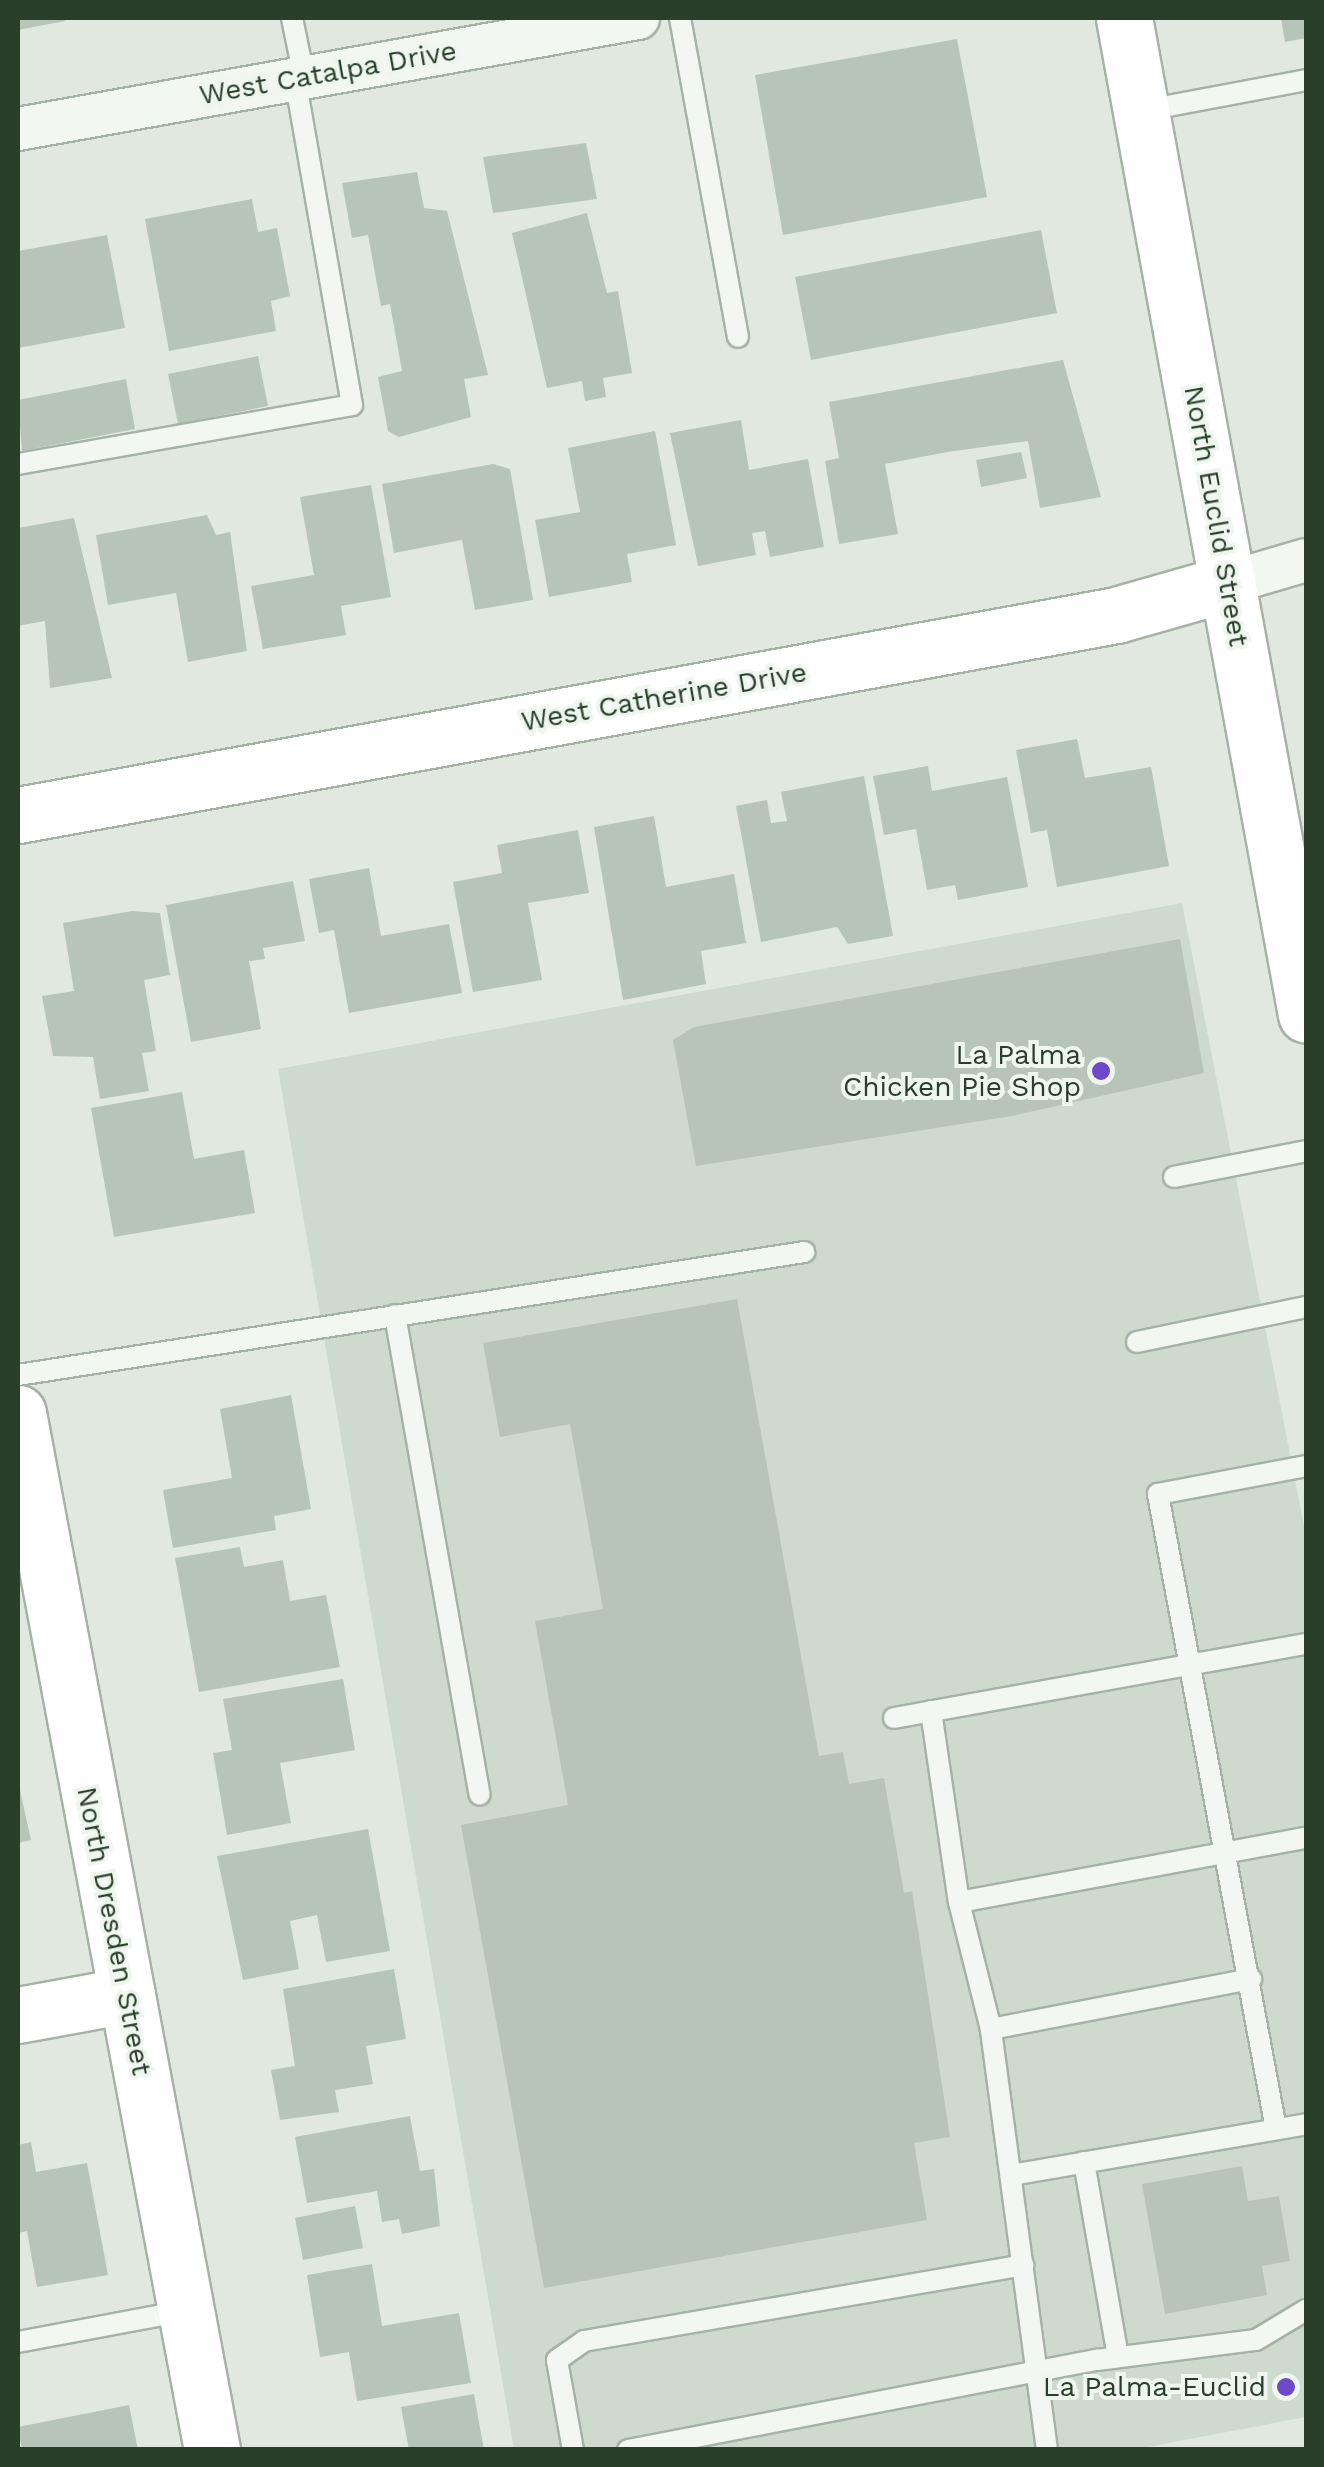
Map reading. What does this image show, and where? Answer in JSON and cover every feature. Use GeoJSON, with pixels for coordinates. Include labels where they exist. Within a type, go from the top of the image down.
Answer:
{"type":"FeatureCollection","features":[{"type":"Feature","properties":{"kind":"street","name":"West Catalpa Drive"},"geometry":{"type":"LineString","coordinates":[[18,129],[300,78],[533,27],[638,18]]}},
{"type":"Feature","properties":{"kind":"street","name":"North Euclid Street"},"geometry":{"type":"LineString","coordinates":[[1124,18],[1306,1015]]}},
{"type":"Feature","properties":{"kind":"street","name":"West Catherine Drive"},"geometry":{"type":"LineString","coordinates":[[18,815],[1097,619],[1306,560]]}},
{"type":"Feature","properties":{"kind":"street","name":"North Dresden Street"},"geometry":{"type":"LineString","coordinates":[[18,1412],[212,2450]]}},
{"type":"Feature","properties":{"kind":"street"},"geometry":{"type":"LineString","coordinates":[[18,2014],[127,1995]]}},
{"type":"Feature","properties":{"kind":"lane"},"geometry":{"type":"LineString","coordinates":[[18,464],[352,406],[292,18]]}},
{"type":"Feature","properties":{"kind":"lane"},"geometry":{"type":"LineString","coordinates":[[680,18],[738,338]]}},
{"type":"Feature","properties":{"kind":"lane"},"geometry":{"type":"LineString","coordinates":[[1141,110],[1306,80]]}},
{"type":"Feature","properties":{"kind":"lane"},"geometry":{"type":"LineString","coordinates":[[1174,1177],[1306,1150]]}},
{"type":"Feature","properties":{"kind":"lane"},"geometry":{"type":"LineString","coordinates":[[18,1375],[804,1252]]}},
{"type":"Feature","properties":{"kind":"lane"},"geometry":{"type":"LineString","coordinates":[[1137,1342],[1306,1307]]}},
{"type":"Feature","properties":{"kind":"lane"},"geometry":{"type":"LineString","coordinates":[[395,1315],[480,1795]]}},
{"type":"Feature","properties":{"kind":"lane"},"geometry":{"type":"LineString","coordinates":[[1276,2129],[1228,1852],[1158,1494],[1306,1466]]}},
{"type":"Feature","properties":{"kind":"lane"},"geometry":{"type":"LineString","coordinates":[[894,1718],[1306,1644]]}},
{"type":"Feature","properties":{"kind":"lane"},"geometry":{"type":"LineString","coordinates":[[931,1711],[959,1902],[991,2029],[1047,2450]]}},
{"type":"Feature","properties":{"kind":"lane"},"geometry":{"type":"LineString","coordinates":[[959,1902],[1306,1838]]}},
{"type":"Feature","properties":{"kind":"lane"},"geometry":{"type":"LineString","coordinates":[[991,2029],[1251,1980]]}},
{"type":"Feature","properties":{"kind":"lane"},"geometry":{"type":"LineString","coordinates":[[1012,2175],[1306,2124]]}},
{"type":"Feature","properties":{"kind":"lane"},"geometry":{"type":"LineString","coordinates":[[1084,2162],[1118,2357]]}},
{"type":"Feature","properties":{"kind":"lane"},"geometry":{"type":"LineString","coordinates":[[574,2450],[557,2360],[584,2341],[1023,2265]]}},
{"type":"Feature","properties":{"kind":"lane"},"geometry":{"type":"LineString","coordinates":[[628,2450],[1036,2370],[1118,2357],[1187,2353],[1256,2340],[1306,2310]]}},
{"type":"Feature","properties":{"kind":"lane"},"geometry":{"type":"LineString","coordinates":[[18,2342],[185,2311]]}},
{"type":"Feature","properties":{"kind":"shaded area"},"geometry":{"type":"Polygon","coordinates":[[[1182,903],[1306,1536],[1306,2417],[1131,2450],[514,2449],[278,1069],[1182,903]]]}},
{"type":"Feature","properties":{"kind":"building"},"geometry":{"type":"Polygon","coordinates":[[[18,18],[64,18],[65,21],[18,30],[18,18]]]}},
{"type":"Feature","properties":{"kind":"building"},"geometry":{"type":"Polygon","coordinates":[[[1281,18],[1306,18],[1306,38],[1285,42],[1281,18]]]}},
{"type":"Feature","properties":{"kind":"building"},"geometry":{"type":"Polygon","coordinates":[[[957,39],[987,197],[783,235],[755,75],[957,39]]]}},
{"type":"Feature","properties":{"kind":"building"},"geometry":{"type":"Polygon","coordinates":[[[586,143],[597,199],[493,213],[483,157],[586,143]]]}},
{"type":"Feature","properties":{"kind":"building"},"geometry":{"type":"Polygon","coordinates":[[[417,172],[424,208],[447,211],[488,375],[464,379],[471,417],[399,437],[388,431],[378,377],[402,371],[390,304],[381,306],[368,235],[352,238],[342,183],[417,172]]]}},
{"type":"Feature","properties":{"kind":"building"},"geometry":{"type":"Polygon","coordinates":[[[252,199],[258,232],[277,228],[290,296],[271,301],[276,331],[169,351],[145,219],[252,199]]]}},
{"type":"Feature","properties":{"kind":"building"},"geometry":{"type":"Polygon","coordinates":[[[587,213],[607,293],[618,291],[632,373],[603,378],[606,397],[585,401],[582,381],[547,388],[512,233],[587,213]]]}},
{"type":"Feature","properties":{"kind":"building"},"geometry":{"type":"Polygon","coordinates":[[[1041,230],[1057,313],[811,360],[795,277],[1041,230]]]}},
{"type":"Feature","properties":{"kind":"building"},"geometry":{"type":"Polygon","coordinates":[[[107,235],[125,328],[18,348],[18,251],[107,235]]]}},
{"type":"Feature","properties":{"kind":"building"},"geometry":{"type":"Polygon","coordinates":[[[258,356],[268,406],[178,424],[168,374],[258,356]]]}},
{"type":"Feature","properties":{"kind":"building"},"geometry":{"type":"Polygon","coordinates":[[[1063,360],[1101,497],[1040,508],[1028,441],[947,452],[885,464],[898,534],[839,544],[825,461],[839,458],[829,402],[1063,360]]]}},
{"type":"Feature","properties":{"kind":"building"},"geometry":{"type":"Polygon","coordinates":[[[126,379],[135,429],[22,451],[18,400],[126,379]]]}},
{"type":"Feature","properties":{"kind":"building"},"geometry":{"type":"Polygon","coordinates":[[[741,420],[749,470],[808,459],[824,547],[770,557],[765,531],[752,533],[756,555],[698,566],[670,433],[741,420]]]}},
{"type":"Feature","properties":{"kind":"building"},"geometry":{"type":"Polygon","coordinates":[[[655,431],[676,545],[627,554],[632,582],[549,597],[535,520],[580,512],[568,448],[655,431]]]}},
{"type":"Feature","properties":{"kind":"building"},"geometry":{"type":"Polygon","coordinates":[[[1021,452],[1027,478],[981,487],[976,460],[1021,452]]]}},
{"type":"Feature","properties":{"kind":"building"},"geometry":{"type":"Polygon","coordinates":[[[493,464],[510,469],[533,600],[475,610],[462,540],[394,553],[382,484],[493,464]]]}},
{"type":"Feature","properties":{"kind":"building"},"geometry":{"type":"Polygon","coordinates":[[[371,485],[391,597],[341,606],[346,635],[263,649],[251,586],[314,575],[300,497],[371,485]]]}},
{"type":"Feature","properties":{"kind":"building"},"geometry":{"type":"Polygon","coordinates":[[[207,515],[216,535],[230,532],[247,651],[188,662],[176,593],[108,605],[96,535],[207,515]]]}},
{"type":"Feature","properties":{"kind":"building"},"geometry":{"type":"Polygon","coordinates":[[[74,518],[112,678],[50,688],[45,621],[18,626],[18,528],[74,518]]]}},
{"type":"Feature","properties":{"kind":"building"},"geometry":{"type":"Polygon","coordinates":[[[1077,739],[1085,778],[1151,767],[1169,866],[1057,887],[1047,830],[1031,833],[1016,750],[1077,739]]]}},
{"type":"Feature","properties":{"kind":"building"},"geometry":{"type":"Polygon","coordinates":[[[928,766],[932,791],[1007,777],[1028,887],[958,900],[955,885],[927,890],[916,829],[884,835],[873,776],[928,766]]]}},
{"type":"Feature","properties":{"kind":"building"},"geometry":{"type":"Polygon","coordinates":[[[864,776],[893,936],[848,944],[837,927],[761,942],[736,806],[767,800],[771,823],[787,821],[781,792],[864,776]]]}},
{"type":"Feature","properties":{"kind":"building"},"geometry":{"type":"Polygon","coordinates":[[[654,816],[666,887],[734,874],[746,943],[701,951],[706,984],[623,1000],[594,827],[654,816]]]}},
{"type":"Feature","properties":{"kind":"building"},"geometry":{"type":"Polygon","coordinates":[[[578,830],[589,893],[528,903],[542,980],[473,992],[453,882],[502,873],[497,845],[578,830]]]}},
{"type":"Feature","properties":{"kind":"building"},"geometry":{"type":"Polygon","coordinates":[[[369,868],[381,936],[449,924],[462,993],[349,1013],[334,930],[319,933],[309,879],[369,868]]]}},
{"type":"Feature","properties":{"kind":"building"},"geometry":{"type":"Polygon","coordinates":[[[293,881],[305,941],[263,948],[265,959],[249,961],[261,1029],[191,1042],[166,905],[293,881]]]}},
{"type":"Feature","properties":{"kind":"building"},"geometry":{"type":"Polygon","coordinates":[[[132,911],[160,913],[170,975],[144,980],[156,1051],[142,1053],[149,1091],[100,1099],[93,1057],[53,1056],[42,996],[74,991],[63,923],[132,911]]]}},
{"type":"Feature","properties":{"kind":"building"},"geometry":{"type":"Polygon","coordinates":[[[1180,939],[1204,1073],[1012,1116],[696,1166],[673,1040],[694,1027],[1180,939]]]}},
{"type":"Feature","properties":{"kind":"building"},"geometry":{"type":"Polygon","coordinates":[[[182,1092],[194,1159],[244,1150],[255,1213],[114,1237],[91,1108],[182,1092]]]}},
{"type":"Feature","properties":{"kind":"building"},"geometry":{"type":"Polygon","coordinates":[[[737,1299],[819,1756],[843,1752],[849,1784],[884,1778],[904,1893],[912,1891],[950,2137],[914,2143],[927,2220],[544,2288],[461,1825],[568,1805],[535,1621],[603,1609],[570,1424],[500,1437],[483,1343],[737,1299]]]}},
{"type":"Feature","properties":{"kind":"building"},"geometry":{"type":"Polygon","coordinates":[[[291,1395],[311,1509],[274,1516],[276,1530],[173,1548],[163,1490],[232,1478],[220,1409],[291,1395]]]}},
{"type":"Feature","properties":{"kind":"building"},"geometry":{"type":"Polygon","coordinates":[[[240,1547],[244,1567],[283,1560],[290,1601],[326,1595],[340,1667],[199,1692],[175,1558],[240,1547]]]}},
{"type":"Feature","properties":{"kind":"building"},"geometry":{"type":"Polygon","coordinates":[[[343,1679],[355,1750],[280,1763],[291,1823],[227,1835],[213,1753],[232,1750],[223,1699],[343,1679]]]}},
{"type":"Feature","properties":{"kind":"building"},"geometry":{"type":"Polygon","coordinates":[[[18,1781],[31,1840],[18,1843],[18,1781]]]}},
{"type":"Feature","properties":{"kind":"building"},"geometry":{"type":"Polygon","coordinates":[[[368,1829],[390,1951],[326,1962],[317,1915],[290,1921],[299,1969],[243,1980],[217,1856],[368,1829]]]}},
{"type":"Feature","properties":{"kind":"building"},"geometry":{"type":"Polygon","coordinates":[[[394,1969],[406,2039],[366,2046],[373,2084],[335,2090],[339,2112],[280,2120],[271,2070],[295,2066],[283,1989],[394,1969]]]}},
{"type":"Feature","properties":{"kind":"building"},"geometry":{"type":"Polygon","coordinates":[[[410,2116],[420,2171],[434,2169],[440,2226],[402,2234],[399,2219],[382,2222],[377,2191],[307,2203],[295,2137],[410,2116]]]}},
{"type":"Feature","properties":{"kind":"building"},"geometry":{"type":"Polygon","coordinates":[[[31,2142],[36,2172],[87,2163],[108,2275],[37,2287],[27,2231],[18,2233],[18,2145],[31,2142]]]}},
{"type":"Feature","properties":{"kind":"building"},"geometry":{"type":"Polygon","coordinates":[[[1242,2166],[1248,2201],[1279,2196],[1290,2261],[1262,2266],[1267,2295],[1165,2314],[1142,2184],[1242,2166]]]}},
{"type":"Feature","properties":{"kind":"building"},"geometry":{"type":"Polygon","coordinates":[[[355,2206],[363,2248],[303,2260],[295,2218],[355,2206]]]}},
{"type":"Feature","properties":{"kind":"building"},"geometry":{"type":"Polygon","coordinates":[[[372,2264],[382,2326],[459,2313],[471,2383],[357,2401],[349,2352],[320,2357],[307,2275],[372,2264]]]}},
{"type":"Feature","properties":{"kind":"building"},"geometry":{"type":"Polygon","coordinates":[[[474,2394],[484,2450],[409,2450],[401,2407],[474,2394]]]}},
{"type":"Feature","properties":{"kind":"building"},"geometry":{"type":"Polygon","coordinates":[[[129,2405],[138,2450],[22,2450],[18,2427],[129,2405]]]}},
{"type":"Feature","properties":{"kind":"place","name":"La Palma Chicken Pie Shop"},"geometry":{"type":"Point","coordinates":[1101,1071]}},
{"type":"Feature","properties":{"kind":"place","name":"La Palma-Euclid"},"geometry":{"type":"Point","coordinates":[1286,2387]}}]}
